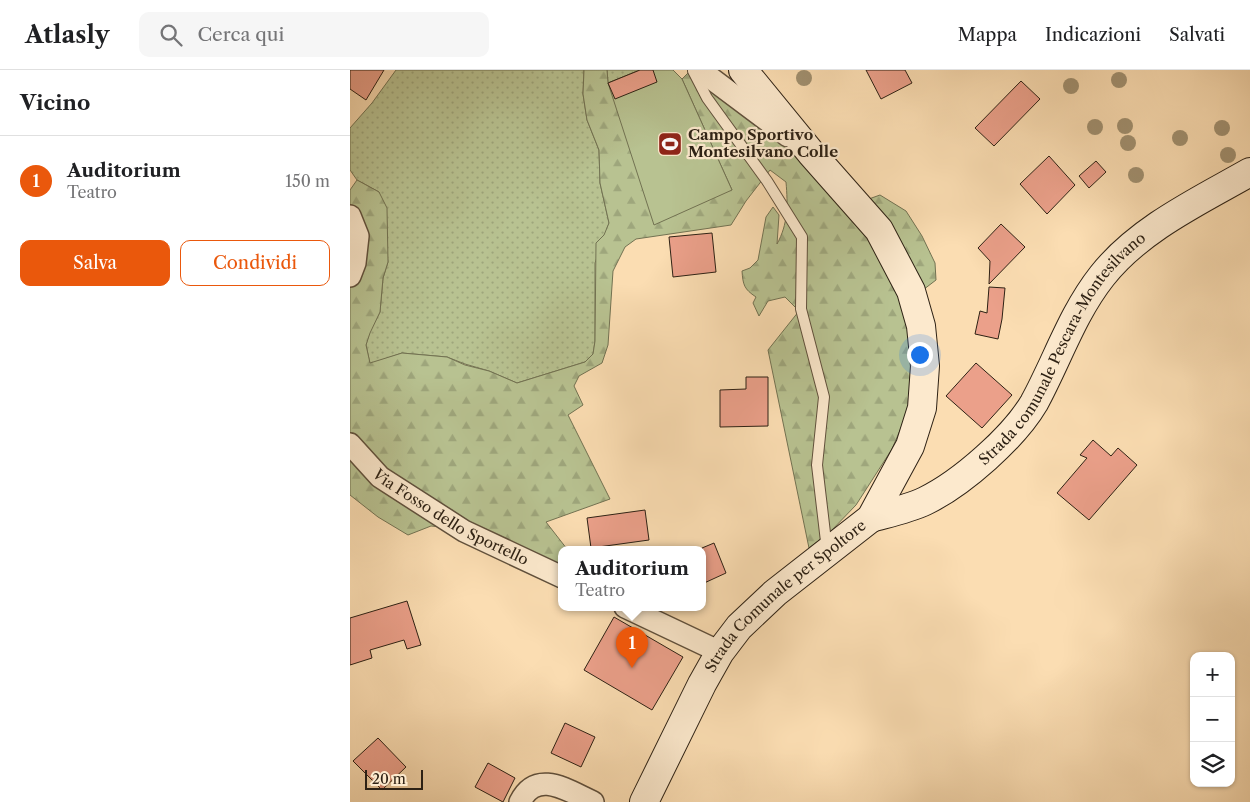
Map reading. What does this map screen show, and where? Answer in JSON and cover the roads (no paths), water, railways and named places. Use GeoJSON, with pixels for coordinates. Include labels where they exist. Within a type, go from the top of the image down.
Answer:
{"type":"FeatureCollection","features":[{"type":"Feature","properties":{"kind":"street"},"geometry":{"type":"LineString","coordinates":[[700,70],[811,153]]}},
{"type":"Feature","properties":{"kind":"street"},"geometry":{"type":"LineString","coordinates":[[718,70],[751,76]]}},
{"type":"Feature","properties":{"kind":"street","name":"Strada Comunale per Spoltore"},"geometry":{"type":"LineString","coordinates":[[644,802],[702,684],[720,652],[760,606],[871,518],[910,446],[922,408],[925,366],[921,326],[911,291],[879,230],[811,153],[751,76]]}},
{"type":"Feature","properties":{"kind":"street","name":"Strada comunale Pescara-Montesilvano"},"geometry":{"type":"LineString","coordinates":[[871,518],[932,497],[972,469],[999,446],[1018,426],[1034,402],[1069,330],[1106,271],[1135,244],[1156,228],[1250,172]]}},
{"type":"Feature","properties":{"kind":"street"},"geometry":{"type":"LineString","coordinates":[[350,216],[358,236],[355,263],[350,276]]}},
{"type":"Feature","properties":{"kind":"street","name":"Via Fosso dello Sportello"},"geometry":{"type":"LineString","coordinates":[[350,444],[380,477],[458,527],[558,575]]}},
{"type":"Feature","properties":{"kind":"street"},"geometry":{"type":"LineString","coordinates":[[633,611],[720,652]]}},
{"type":"Feature","properties":{"kind":"street"},"geometry":{"type":"LineString","coordinates":[[520,802],[527,791],[537,784],[544,783],[556,786],[593,802]]}},
{"type":"Feature","properties":{"kind":"lane"},"geometry":{"type":"LineString","coordinates":[[692,70],[708,98],[767,181],[802,236],[801,309],[824,396],[817,465],[827,552]]}},
{"type":"Feature","properties":{"kind":"place","name":"Campo Sportivo Montesilvano Colle"},"geometry":{"type":"Point","coordinates":[670,144]}},
{"type":"Feature","properties":{"kind":"place","name":"Auditorium"},"geometry":{"type":"Point","coordinates":[632,668]}}]}
